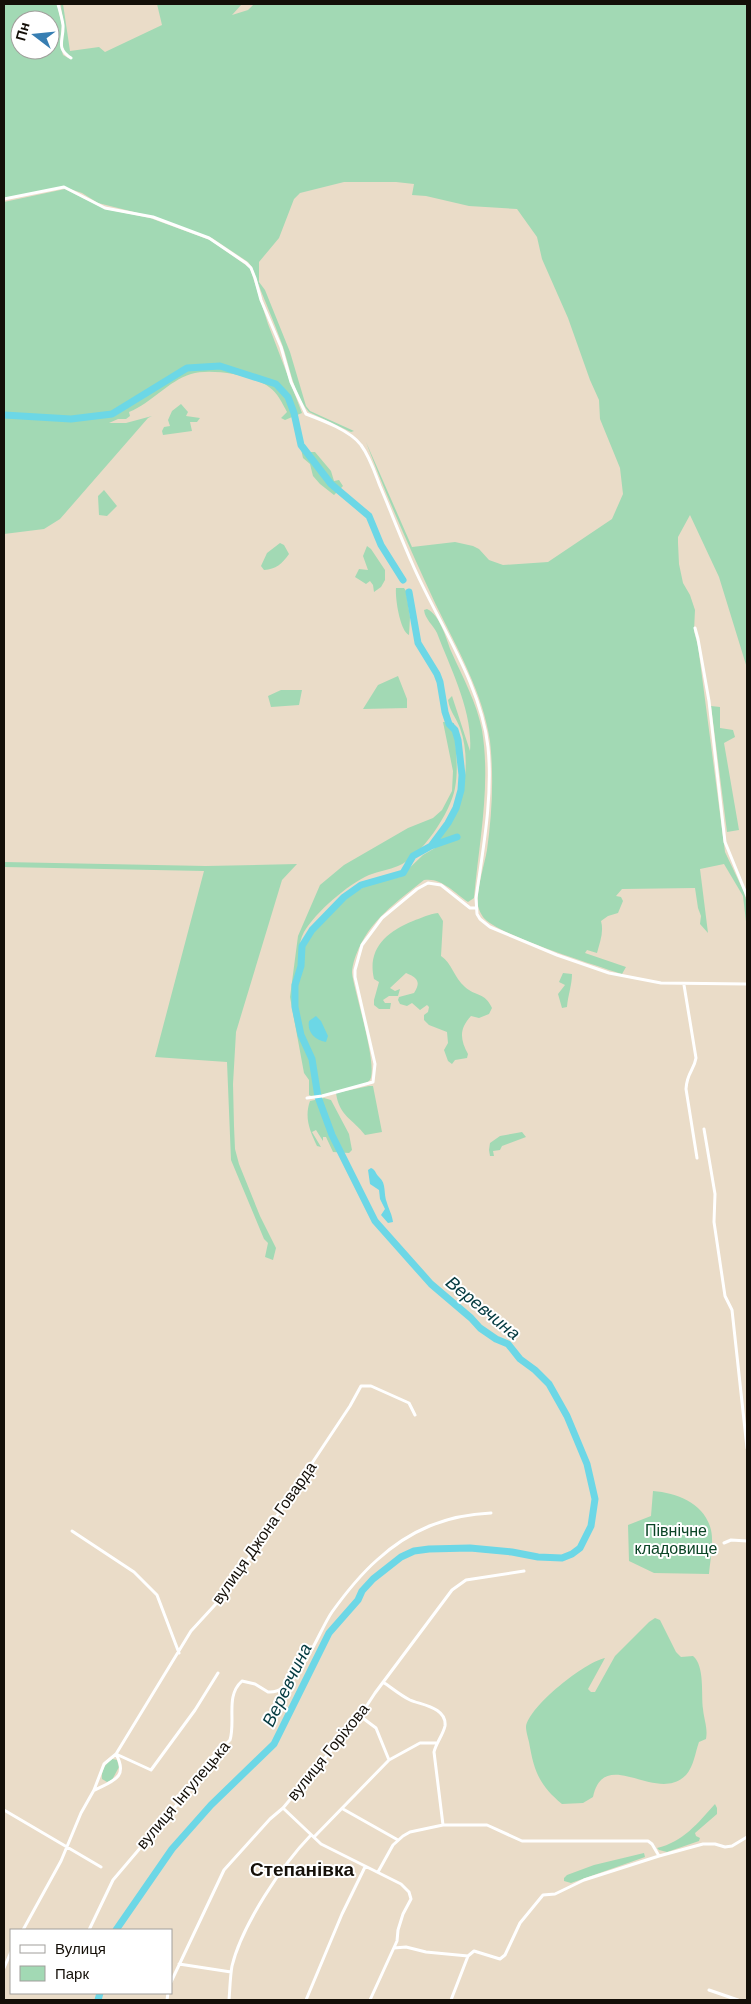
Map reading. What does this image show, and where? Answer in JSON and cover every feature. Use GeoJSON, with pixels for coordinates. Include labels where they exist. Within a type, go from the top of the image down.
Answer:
{"type":"FeatureCollection","features":[{"type":"Feature","properties":{"kind":"street"},"geometry":{"type":"LineString","coordinates":[[58,4],[63,25],[61,46],[64,54],[71,58]]}},
{"type":"Feature","properties":{"kind":"street"},"geometry":{"type":"LineString","coordinates":[[4,199],[64,187],[104,208],[153,218],[209,238],[251,268],[281,347],[291,382],[306,414],[327,423],[360,444],[370,461],[416,570],[468,678],[481,716],[488,747],[489,773],[486,833],[476,908],[480,919],[490,927],[579,964],[628,978],[661,984],[747,984]]}},
{"type":"Feature","properties":{"kind":"street"},"geometry":{"type":"LineString","coordinates":[[694,628],[698,639],[709,701],[725,842],[747,896]]}},
{"type":"Feature","properties":{"kind":"street"},"geometry":{"type":"LineString","coordinates":[[307,1098],[314,1098],[373,1082],[375,1064],[354,970],[362,945],[374,926],[417,889],[428,883],[441,885],[470,908],[476,908]]}},
{"type":"Feature","properties":{"kind":"street"},"geometry":{"type":"LineString","coordinates":[[684,985],[696,1058],[686,1078],[686,1089],[697,1158]]}},
{"type":"Feature","properties":{"kind":"street"},"geometry":{"type":"LineString","coordinates":[[704,1129],[715,1194],[714,1222],[725,1296],[732,1310],[747,1448]]}},
{"type":"Feature","properties":{"kind":"street","name":"вулиця Джона Говарда"},"geometry":{"type":"LineString","coordinates":[[24,1929],[66,1848],[81,1813],[94,1790],[104,1764],[112,1757],[117,1756],[195,1624],[225,1594],[350,1406],[361,1386],[372,1386],[409,1403],[415,1415]]}},
{"type":"Feature","properties":{"kind":"street","name":"вулиця Інгулецька"},"geometry":{"type":"LineString","coordinates":[[89,1929],[113,1880],[192,1787],[208,1762],[230,1740],[232,1704],[237,1686],[242,1681],[255,1684],[268,1692],[280,1690],[300,1670],[332,1613],[357,1581],[377,1560],[411,1535],[431,1525],[463,1514],[491,1513]]}},
{"type":"Feature","properties":{"kind":"street"},"geometry":{"type":"LineString","coordinates":[[72,1531],[134,1572],[157,1595],[179,1653]]}},
{"type":"Feature","properties":{"kind":"street"},"geometry":{"type":"LineString","coordinates":[[724,1543],[731,1540],[747,1541]]}},
{"type":"Feature","properties":{"kind":"street","name":"вулиця Горіхова"},"geometry":{"type":"LineString","coordinates":[[172,1980],[224,1870],[270,1819],[283,1808],[360,1716],[428,1620],[452,1590],[466,1580],[524,1571]]}},
{"type":"Feature","properties":{"kind":"street"},"geometry":{"type":"LineString","coordinates":[[117,1756],[151,1770],[195,1710],[218,1673]]}},
{"type":"Feature","properties":{"kind":"street"},"geometry":{"type":"LineString","coordinates":[[383,1682],[409,1700],[428,1705],[442,1717],[445,1725],[436,1743],[434,1752],[443,1825]]}},
{"type":"Feature","properties":{"kind":"street"},"geometry":{"type":"LineString","coordinates":[[360,1716],[376,1728],[389,1760]]}},
{"type":"Feature","properties":{"kind":"street"},"geometry":{"type":"LineString","coordinates":[[229,2000],[231,1972],[239,1948],[262,1900],[302,1844],[343,1810],[389,1760],[420,1743],[436,1743]]}},
{"type":"Feature","properties":{"kind":"street","name":"вулиця Джона Говарда"},"geometry":{"type":"LineString","coordinates":[[94,1790],[112,1782],[119,1773],[120,1762],[117,1756]]}},
{"type":"Feature","properties":{"kind":"street"},"geometry":{"type":"LineString","coordinates":[[98,1776],[101,1782],[106,1784]]}},
{"type":"Feature","properties":{"kind":"street"},"geometry":{"type":"LineString","coordinates":[[283,1808],[312,1836],[330,1849],[404,1886],[410,1895],[411,1899],[403,1914],[394,1948],[370,2000]]}},
{"type":"Feature","properties":{"kind":"street"},"geometry":{"type":"LineString","coordinates":[[4,1810],[100,1867]]}},
{"type":"Feature","properties":{"kind":"street"},"geometry":{"type":"LineString","coordinates":[[343,1810],[398,1840]]}},
{"type":"Feature","properties":{"kind":"street"},"geometry":{"type":"LineString","coordinates":[[378,1872],[398,1840],[410,1832],[443,1825],[487,1825],[522,1842],[646,1841],[652,1844],[659,1856]]}},
{"type":"Feature","properties":{"kind":"street"},"geometry":{"type":"LineString","coordinates":[[451,2000],[468,1956],[474,1951],[493,1958],[500,1959],[505,1956],[520,1923],[543,1895],[555,1894],[584,1880],[659,1856],[703,1844],[715,1844],[724,1847],[732,1846],[747,1837]]}},
{"type":"Feature","properties":{"kind":"street"},"geometry":{"type":"LineString","coordinates":[[306,2000],[342,1914],[365,1866]]}},
{"type":"Feature","properties":{"kind":"street"},"geometry":{"type":"LineString","coordinates":[[394,1948],[406,1947],[426,1952],[468,1956]]}},
{"type":"Feature","properties":{"kind":"street"},"geometry":{"type":"LineString","coordinates":[[4,1965],[10,1960]]}},
{"type":"Feature","properties":{"kind":"street"},"geometry":{"type":"LineString","coordinates":[[179,1964],[231,1972]]}},
{"type":"Feature","properties":{"kind":"street"},"geometry":{"type":"LineString","coordinates":[[709,1990],[738,2000]]}},
{"type":"Feature","properties":{"kind":"green space"},"geometry":{"type":"Polygon","coordinates":[[[4,4],[57,4],[58,10],[10,10],[10,60],[60,60],[60,44],[63,55],[70,59],[62,43],[63,22],[61,4],[63,4],[70,51],[99,47],[105,52],[162,25],[157,4],[242,4],[232,15],[248,10],[254,4],[747,4],[747,668],[719,577],[690,515],[678,537],[678,543],[679,564],[683,583],[690,595],[695,610],[694,631],[698,646],[725,852],[744,892],[747,904],[747,930],[743,896],[724,864],[700,869],[708,933],[700,924],[701,916],[695,888],[622,889],[616,896],[621,897],[623,901],[618,913],[608,916],[601,921],[602,933],[597,953],[587,950],[585,953],[626,967],[622,974],[548,949],[506,932],[483,917],[478,907],[478,893],[487,850],[492,796],[492,768],[487,723],[468,671],[408,544],[366,442],[412,547],[455,542],[473,546],[479,549],[489,560],[503,565],[548,562],[612,519],[623,494],[620,468],[600,419],[599,400],[568,318],[542,259],[537,237],[517,209],[469,206],[426,196],[412,195],[414,184],[396,182],[344,182],[300,193],[294,199],[279,238],[259,262],[259,282],[265,290],[290,352],[306,406],[310,411],[354,431],[351,432],[309,412],[299,397],[275,325],[252,267],[248,262],[212,238],[142,214],[98,203],[82,193],[64,187],[4,198],[4,4]]]}},
{"type":"Feature","properties":{"kind":"green space"},"geometry":{"type":"Polygon","coordinates":[[[60,17],[62,25],[60,44],[60,17]]]}},
{"type":"Feature","properties":{"kind":"green space"},"geometry":{"type":"Polygon","coordinates":[[[65,189],[105,209],[150,218],[210,240],[250,268],[268,324],[302,413],[285,420],[281,418],[287,412],[277,395],[269,387],[252,379],[220,372],[199,372],[183,377],[129,412],[130,416],[126,419],[118,419],[109,423],[126,423],[152,416],[148,418],[60,519],[44,529],[4,534],[4,202],[65,189]]]}},
{"type":"Feature","properties":{"kind":"green space"},"geometry":{"type":"Polygon","coordinates":[[[181,404],[188,412],[186,416],[200,418],[197,422],[190,422],[192,431],[163,435],[164,427],[170,426],[168,420],[172,411],[181,404]]]}},
{"type":"Feature","properties":{"kind":"green space"},"geometry":{"type":"Polygon","coordinates":[[[304,448],[309,452],[315,452],[331,471],[334,481],[339,480],[343,486],[334,495],[313,476],[310,464],[303,458],[301,449],[304,448]]]}},
{"type":"Feature","properties":{"kind":"green space"},"geometry":{"type":"Polygon","coordinates":[[[104,490],[117,506],[107,516],[99,515],[98,496],[104,490]]]}},
{"type":"Feature","properties":{"kind":"green space"},"geometry":{"type":"Polygon","coordinates":[[[280,543],[284,545],[289,554],[278,565],[264,570],[261,566],[267,553],[280,543]]]}},
{"type":"Feature","properties":{"kind":"green space"},"geometry":{"type":"Polygon","coordinates":[[[367,546],[385,570],[385,580],[381,587],[374,592],[370,581],[366,584],[355,577],[359,569],[368,570],[363,556],[367,546]]]}},
{"type":"Feature","properties":{"kind":"green space"},"geometry":{"type":"Polygon","coordinates":[[[396,588],[404,588],[406,591],[410,617],[409,635],[401,621],[397,606],[396,588]]]}},
{"type":"Feature","properties":{"kind":"green space"},"geometry":{"type":"Polygon","coordinates":[[[427,609],[436,616],[442,627],[473,700],[482,730],[485,793],[474,898],[468,902],[442,883],[424,880],[394,904],[376,922],[362,943],[355,959],[352,973],[369,1047],[372,1074],[369,1081],[364,1084],[314,1097],[309,1095],[309,1080],[304,1073],[290,997],[298,936],[320,885],[344,865],[408,828],[433,818],[442,810],[452,791],[453,771],[443,722],[454,723],[457,764],[455,788],[448,809],[434,833],[407,861],[360,879],[342,892],[316,916],[302,937],[297,973],[300,971],[304,947],[311,933],[349,895],[368,885],[400,877],[423,855],[435,848],[438,839],[455,813],[463,789],[466,768],[465,748],[460,728],[448,700],[452,696],[470,751],[470,736],[465,706],[437,633],[427,619],[424,610],[427,609]]]}},
{"type":"Feature","properties":{"kind":"green space"},"geometry":{"type":"Polygon","coordinates":[[[398,676],[407,699],[407,708],[363,709],[378,685],[398,676]]]}},
{"type":"Feature","properties":{"kind":"green space"},"geometry":{"type":"Polygon","coordinates":[[[281,690],[302,690],[299,705],[271,707],[268,696],[281,690]]]}},
{"type":"Feature","properties":{"kind":"green space"},"geometry":{"type":"Polygon","coordinates":[[[711,706],[720,707],[720,728],[733,730],[735,737],[724,743],[739,830],[727,832],[711,706]]]}},
{"type":"Feature","properties":{"kind":"green space"},"geometry":{"type":"Polygon","coordinates":[[[4,862],[206,866],[297,864],[282,880],[236,1032],[233,1084],[235,1149],[260,1216],[276,1248],[273,1260],[265,1257],[268,1243],[264,1239],[231,1160],[227,1062],[155,1057],[204,871],[4,867],[4,862]]]}},
{"type":"Feature","properties":{"kind":"green space"},"geometry":{"type":"Polygon","coordinates":[[[438,913],[443,921],[441,956],[461,983],[469,990],[486,999],[492,1008],[489,1014],[479,1018],[471,1016],[464,1025],[462,1039],[468,1054],[467,1058],[455,1060],[452,1064],[448,1061],[444,1050],[448,1043],[447,1032],[429,1025],[424,1020],[424,1015],[428,1012],[429,1007],[427,1005],[420,1010],[412,1003],[407,1006],[400,1004],[398,1000],[399,997],[414,993],[418,983],[416,979],[406,973],[390,988],[395,991],[400,989],[398,996],[389,996],[383,1000],[385,1003],[391,1003],[390,1009],[379,1009],[374,1005],[379,982],[374,979],[373,959],[376,950],[387,936],[403,925],[438,913]]]}},
{"type":"Feature","properties":{"kind":"green space"},"geometry":{"type":"Polygon","coordinates":[[[563,973],[572,974],[567,1007],[562,1008],[558,994],[565,985],[559,982],[563,973]]]}},
{"type":"Feature","properties":{"kind":"green space"},"geometry":{"type":"Polygon","coordinates":[[[373,1086],[382,1132],[365,1135],[343,1112],[336,1093],[373,1086]]]}},
{"type":"Feature","properties":{"kind":"green space"},"geometry":{"type":"Polygon","coordinates":[[[324,1098],[331,1100],[349,1134],[352,1150],[349,1153],[333,1152],[326,1137],[323,1137],[323,1141],[316,1130],[312,1132],[321,1147],[317,1146],[314,1140],[308,1119],[308,1107],[310,1101],[324,1098]]]}},
{"type":"Feature","properties":{"kind":"green space"},"geometry":{"type":"Polygon","coordinates":[[[522,1132],[526,1137],[502,1146],[500,1150],[493,1151],[494,1156],[490,1156],[490,1143],[500,1136],[522,1132]]]}},
{"type":"Feature","properties":{"kind":"green space","name":"Північне кладовище"},"geometry":{"type":"Polygon","coordinates":[[[653,1491],[681,1497],[703,1513],[708,1521],[712,1535],[709,1574],[654,1573],[629,1561],[628,1525],[651,1516],[653,1491]]]}},
{"type":"Feature","properties":{"kind":"green space"},"geometry":{"type":"Polygon","coordinates":[[[655,1618],[660,1620],[676,1652],[681,1657],[693,1656],[697,1661],[702,1681],[706,1739],[699,1742],[689,1771],[674,1782],[661,1784],[620,1775],[608,1776],[599,1782],[593,1797],[583,1803],[562,1804],[548,1790],[539,1777],[526,1729],[529,1718],[559,1686],[596,1661],[605,1658],[588,1689],[591,1692],[595,1692],[615,1656],[655,1618]]]}},
{"type":"Feature","properties":{"kind":"green space"},"geometry":{"type":"Polygon","coordinates":[[[112,1759],[117,1760],[119,1767],[112,1780],[107,1782],[102,1779],[102,1773],[105,1765],[112,1759]]]}},
{"type":"Feature","properties":{"kind":"green space"},"geometry":{"type":"Polygon","coordinates":[[[715,1804],[717,1814],[695,1833],[700,1838],[699,1841],[667,1852],[657,1848],[682,1836],[696,1825],[715,1804]]]}},
{"type":"Feature","properties":{"kind":"green space"},"geometry":{"type":"Polygon","coordinates":[[[644,1853],[645,1857],[571,1883],[564,1881],[567,1875],[594,1865],[644,1853]]]}},
{"type":"Feature","properties":{"kind":"water"},"geometry":{"type":"Polygon","coordinates":[[[316,1016],[321,1021],[328,1036],[326,1042],[315,1037],[309,1029],[309,1021],[316,1016]]]}},
{"type":"Feature","properties":{"kind":"water"},"geometry":{"type":"Polygon","coordinates":[[[371,1168],[383,1183],[393,1222],[388,1223],[381,1215],[385,1209],[380,1199],[379,1190],[370,1184],[368,1170],[371,1168]]]}},
{"type":"Feature","properties":{"kind":"waterway","name":"Веревчина"},"geometry":{"type":"LineString","coordinates":[[4,415],[71,419],[112,414],[187,368],[220,366],[276,384],[288,397],[294,413],[301,445],[331,484],[369,516],[381,545],[403,580]]}},
{"type":"Feature","properties":{"kind":"waterway","name":"Веревчина"},"geometry":{"type":"LineString","coordinates":[[117,1929],[172,1849],[211,1805],[274,1744],[329,1633],[358,1600],[362,1591],[373,1579],[401,1557],[414,1551],[429,1549],[470,1548],[512,1552],[538,1557],[562,1558],[580,1548],[591,1526],[595,1499],[587,1464],[567,1416],[549,1384],[520,1359],[508,1344],[496,1339],[480,1328],[431,1284],[375,1221],[332,1135],[318,1097],[312,1059],[301,1035],[295,1007],[295,985],[301,966],[302,946],[312,930],[344,897],[361,885],[403,873],[413,856],[431,846],[448,823],[456,808],[461,790],[462,775],[458,740],[445,712],[437,674],[418,643],[409,592]]}},
{"type":"Feature","properties":{"kind":"waterway"},"geometry":{"type":"LineString","coordinates":[[431,846],[457,837]]}},
{"type":"Feature","properties":{"kind":"waterway","name":"Веревчина"},"geometry":{"type":"LineString","coordinates":[[98,2000],[100,1994]]}},
{"type":"Feature","properties":{"kind":"district","name":"Степанівка"},"geometry":{"type":"Point","coordinates":[302,1869]}}]}
